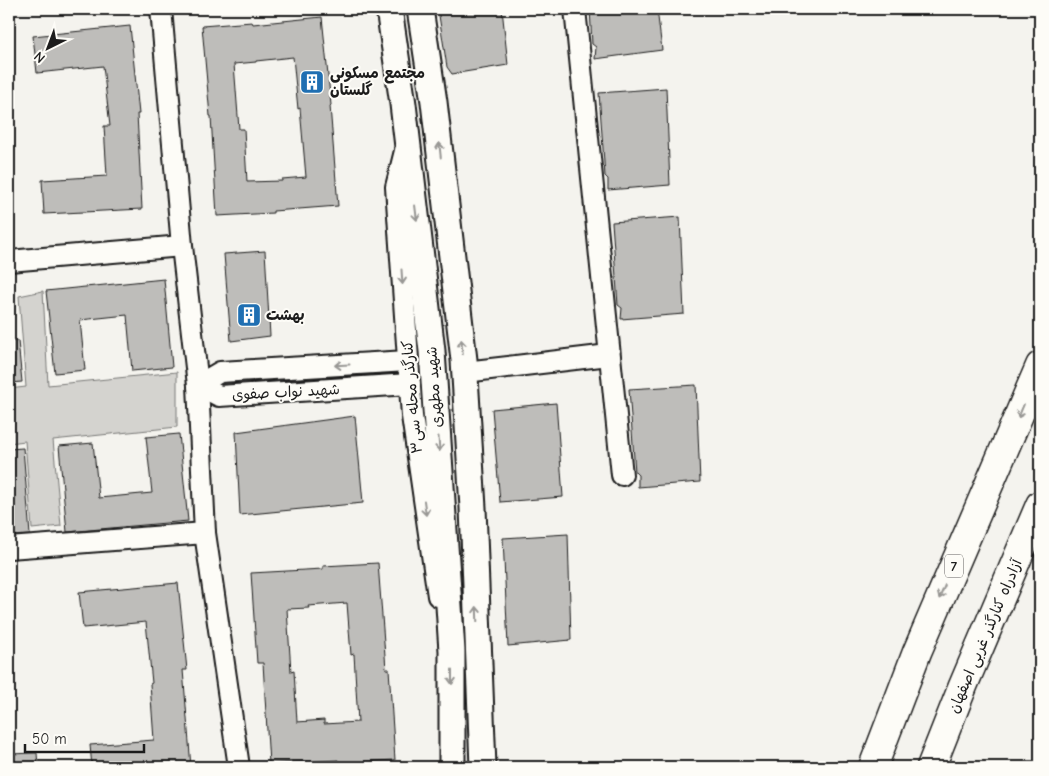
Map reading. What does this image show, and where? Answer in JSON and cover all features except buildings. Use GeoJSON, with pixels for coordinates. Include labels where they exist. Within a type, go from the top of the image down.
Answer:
{"type":"FeatureCollection","features":[{"type":"Feature","properties":{"kind":"highway","name":"7"},"geometry":{"type":"LineString","coordinates":[[873,767],[916,652],[1040,366]]}},
{"type":"Feature","properties":{"kind":"highway","name":"آزادراه کنارگذر غربی اصفهان"},"geometry":{"type":"LineString","coordinates":[[931,767],[963,686],[1040,505]]}},
{"type":"Feature","properties":{"kind":"highway"},"geometry":{"type":"LineString","coordinates":[[856,767],[916,652]]}},
{"type":"Feature","properties":{"kind":"main road","name":"شهید مطهری"},"geometry":{"type":"LineString","coordinates":[[389,9],[404,104],[432,351],[452,651],[452,767]]}},
{"type":"Feature","properties":{"kind":"main road","name":"شهید مطهری"},"geometry":{"type":"LineString","coordinates":[[420,9],[434,102],[465,372],[473,508],[483,767]]}},
{"type":"Feature","properties":{"kind":"street"},"geometry":{"type":"LineString","coordinates":[[161,9],[182,246],[198,385],[205,533],[239,767]]}},
{"type":"Feature","properties":{"kind":"street"},"geometry":{"type":"LineString","coordinates":[[575,9],[622,475]]}},
{"type":"Feature","properties":{"kind":"street","name":"کنارگذر محله سی۳"},"geometry":{"type":"LineString","coordinates":[[408,142],[396,188],[412,416],[441,620],[452,651]]}},
{"type":"Feature","properties":{"kind":"street"},"geometry":{"type":"LineString","coordinates":[[9,261],[182,246]]}},
{"type":"Feature","properties":{"kind":"street"},"geometry":{"type":"LineString","coordinates":[[465,372],[609,355]]}},
{"type":"Feature","properties":{"kind":"street","name":"شهید نواب صفوی"},"geometry":{"type":"LineString","coordinates":[[198,385],[220,372],[408,361]]}},
{"type":"Feature","properties":{"kind":"street"},"geometry":{"type":"LineString","coordinates":[[374,387],[384,378],[385,371],[376,363]]}},
{"type":"Feature","properties":{"kind":"street","name":"شهید نواب صفوی"},"geometry":{"type":"LineString","coordinates":[[198,385],[219,396],[410,384]]}},
{"type":"Feature","properties":{"kind":"street"},"geometry":{"type":"LineString","coordinates":[[9,548],[205,533]]}},
{"type":"Feature","properties":{"kind":"shaded area"},"geometry":{"type":"Polygon","coordinates":[[[43,291],[48,385],[177,372],[177,427],[53,440],[61,526],[32,529],[25,441],[9,443],[9,389],[26,387],[19,296],[43,291]]]}},
{"type":"Feature","properties":{"kind":"place","name":"مجتمع مسکونی گلستان"},"geometry":{"type":"Point","coordinates":[312,82]}},
{"type":"Feature","properties":{"kind":"place","name":"بهشت"},"geometry":{"type":"Point","coordinates":[249,315]}}]}
